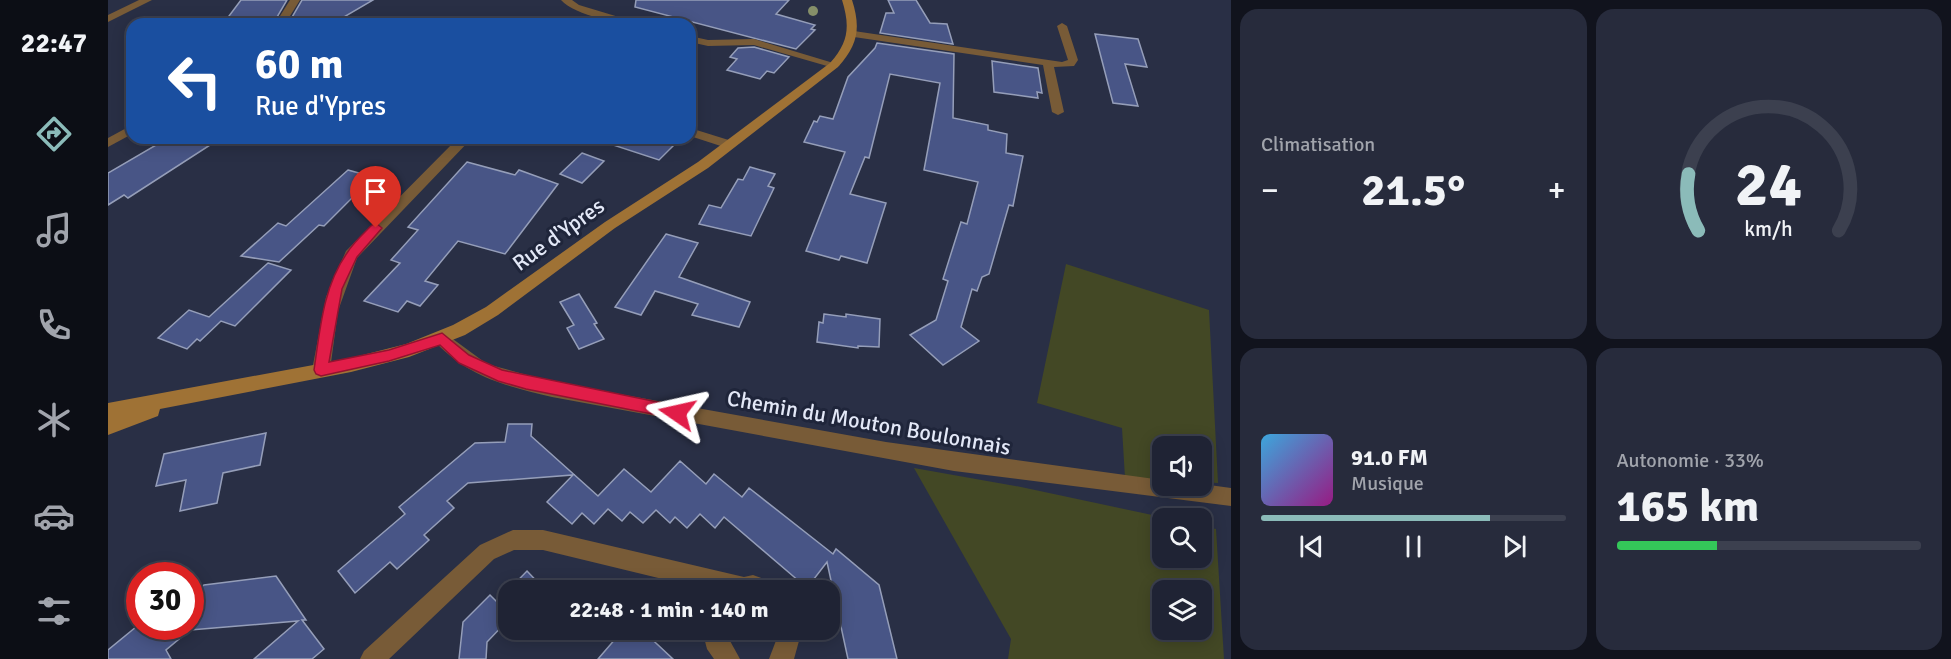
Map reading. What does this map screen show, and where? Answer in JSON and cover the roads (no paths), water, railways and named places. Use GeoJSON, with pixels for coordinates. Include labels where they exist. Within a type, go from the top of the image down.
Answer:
{"type":"FeatureCollection","features":[{"type":"Feature","properties":{"kind":"main road"},"geometry":{"type":"LineString","coordinates":[[847,0],[854,23],[854,34]]}},
{"type":"Feature","properties":{"kind":"main road","name":"Rue d'Ypres"},"geometry":{"type":"LineString","coordinates":[[108,411],[389,356],[442,338],[492,311],[610,225],[730,145],[834,65],[846,52],[854,34]]}},
{"type":"Feature","properties":{"kind":"main road","name":"Rue d'Ypres"},"geometry":{"type":"LineString","coordinates":[[108,427],[208,393]]}},
{"type":"Feature","properties":{"kind":"street"},"geometry":{"type":"LineString","coordinates":[[108,19],[147,0]]}},
{"type":"Feature","properties":{"kind":"street"},"geometry":{"type":"LineString","coordinates":[[284,18],[295,0]]}},
{"type":"Feature","properties":{"kind":"street"},"geometry":{"type":"LineString","coordinates":[[566,0],[575,7],[615,18]]}},
{"type":"Feature","properties":{"kind":"street"},"geometry":{"type":"LineString","coordinates":[[696,40],[708,43],[762,44],[834,65]]}},
{"type":"Feature","properties":{"kind":"street"},"geometry":{"type":"LineString","coordinates":[[108,143],[126,132]]}},
{"type":"Feature","properties":{"kind":"street"},"geometry":{"type":"LineString","coordinates":[[696,134],[730,145]]}},
{"type":"Feature","properties":{"kind":"street"},"geometry":{"type":"LineString","coordinates":[[321,370],[330,310],[343,269],[351,255],[440,161],[459,144]]}},
{"type":"Feature","properties":{"kind":"street","name":"Chemin du Mouton Boulonnais"},"geometry":{"type":"LineString","coordinates":[[442,338],[464,359],[480,368],[537,385],[743,426],[1074,481],[1231,497]]}},
{"type":"Feature","properties":{"kind":"street"},"geometry":{"type":"LineString","coordinates":[[372,659],[487,552],[513,540],[543,540],[701,580]]}},
{"type":"Feature","properties":{"kind":"street"},"geometry":{"type":"LineString","coordinates":[[715,640],[728,659]]}},
{"type":"Feature","properties":{"kind":"street"},"geometry":{"type":"LineString","coordinates":[[781,659],[789,640]]}},
{"type":"Feature","properties":{"kind":"lane"},"geometry":{"type":"LineString","coordinates":[[854,34],[1048,63],[1070,64],[1073,60],[1062,26]]}},
{"type":"Feature","properties":{"kind":"lane"},"geometry":{"type":"LineString","coordinates":[[1048,63],[1058,112]]}}]}
